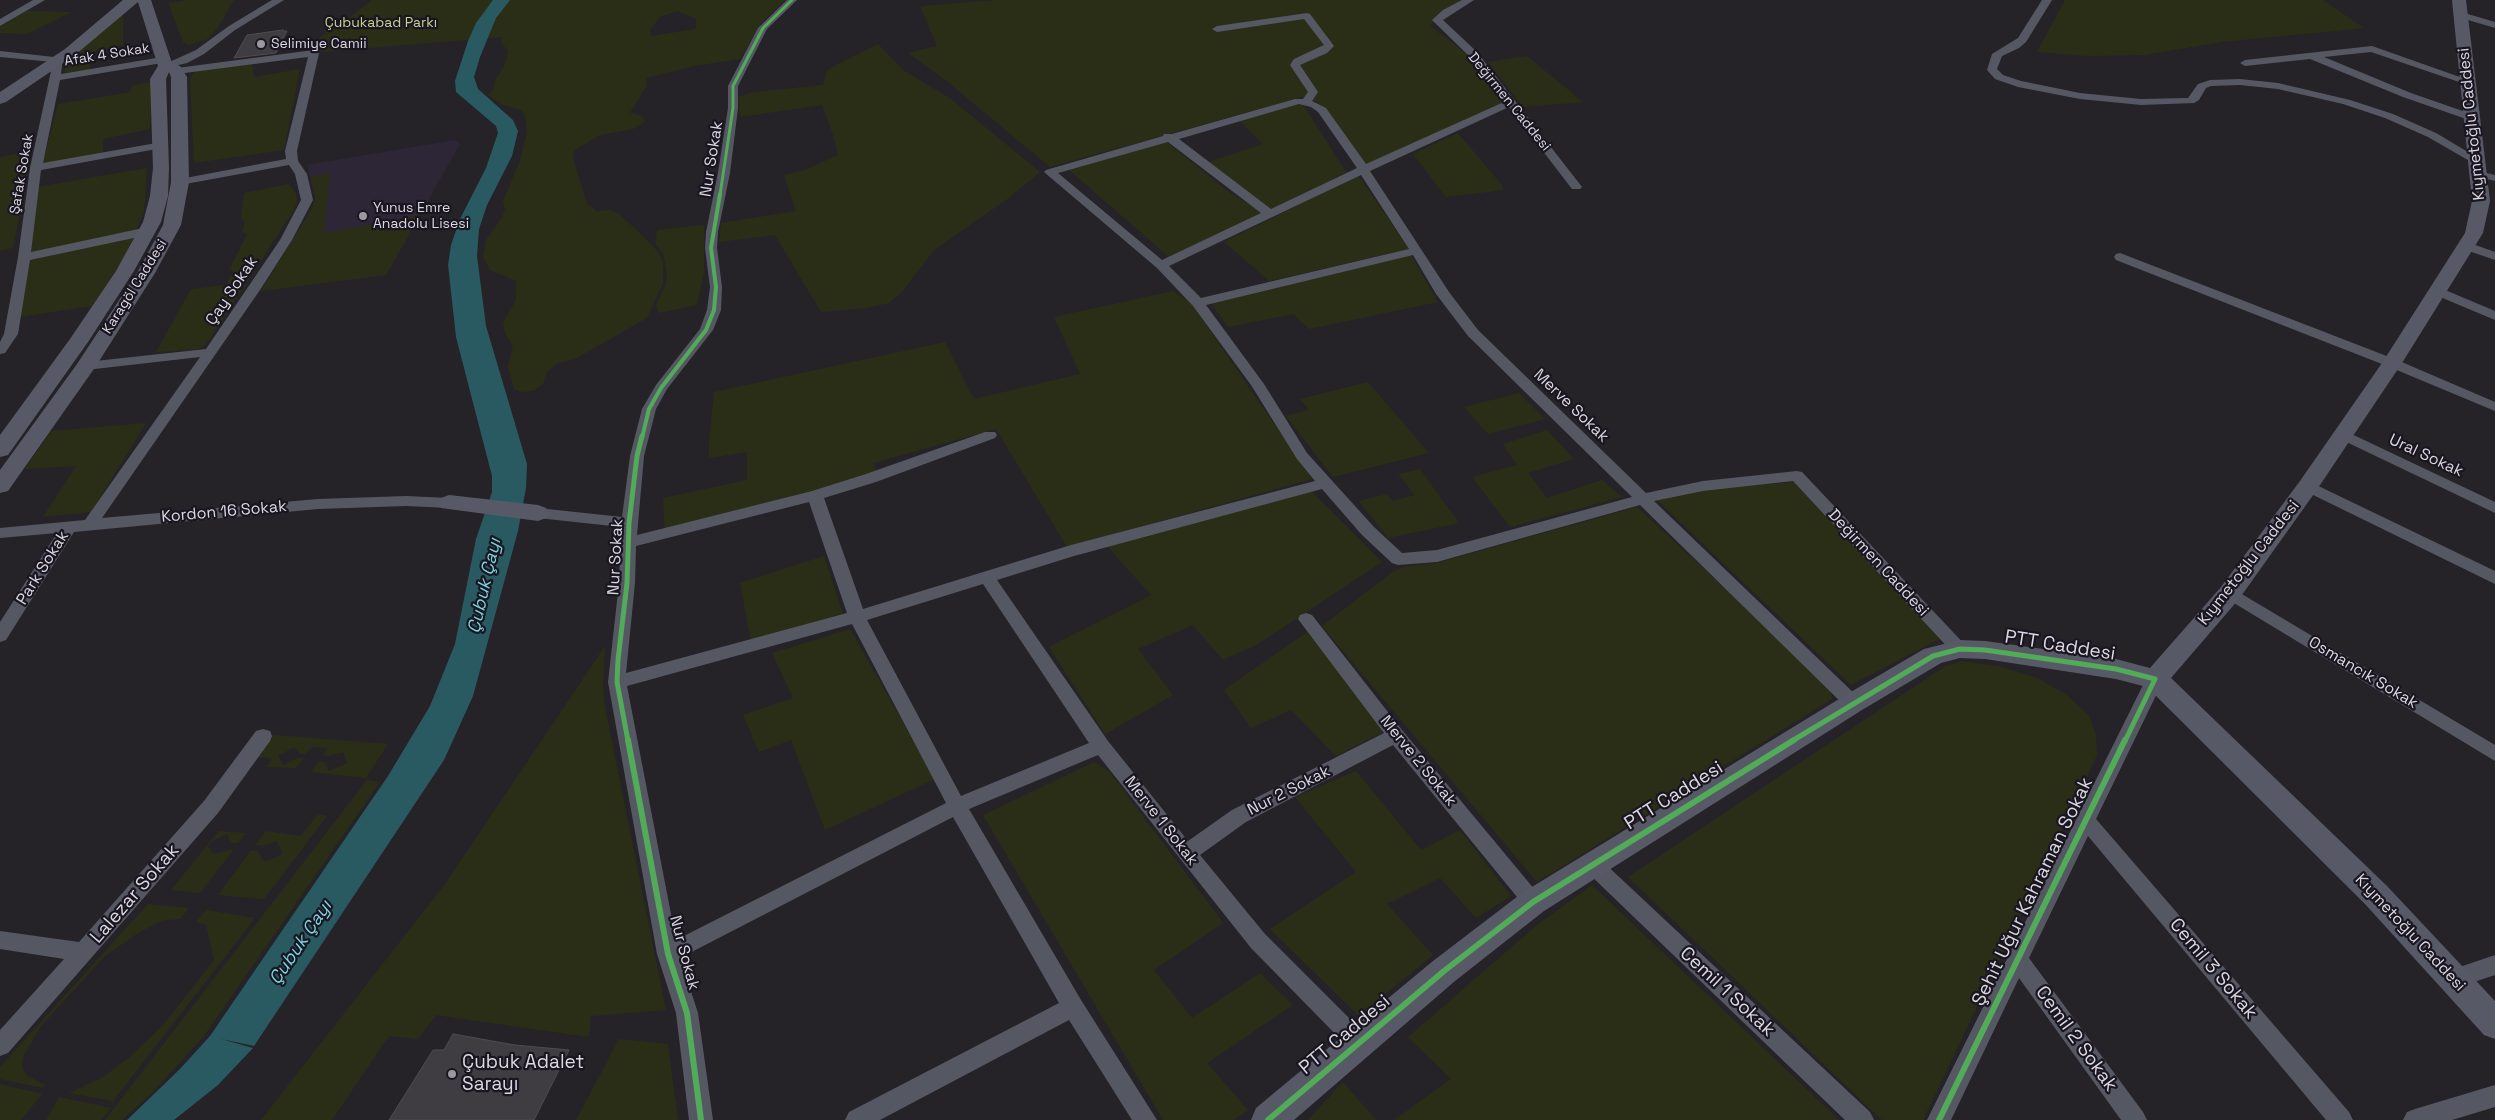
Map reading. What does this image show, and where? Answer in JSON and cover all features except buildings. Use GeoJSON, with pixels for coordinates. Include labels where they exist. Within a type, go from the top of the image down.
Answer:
{"type":"FeatureCollection","features":[{"type":"Feature","properties":{"kind":"main road"},"geometry":{"type":"LineString","coordinates":[[0,99],[79,46],[116,11],[132,0]]}},
{"type":"Feature","properties":{"kind":"main road","name":"Karagöl Caddesi"},"geometry":{"type":"LineString","coordinates":[[0,486],[86,366],[167,236],[176,209],[180,182],[180,105],[144,0]]}},
{"type":"Feature","properties":{"kind":"main road","name":"Kıymetoğlu Caddesi"},"geometry":{"type":"LineString","coordinates":[[2460,7],[2473,118],[2484,171],[2481,200],[2474,232],[2392,363],[2308,486],[2230,593],[2155,679],[2376,895],[2495,1024]]}},
{"type":"Feature","properties":{"kind":"main road"},"geometry":{"type":"LineString","coordinates":[[0,450],[78,342],[148,231],[159,196],[162,145],[158,108],[158,79],[167,66]]}},
{"type":"Feature","properties":{"kind":"main road"},"geometry":{"type":"LineString","coordinates":[[450,503],[538,513]]}},
{"type":"Feature","properties":{"kind":"main road","name":"PTT Caddesi"},"geometry":{"type":"LineString","coordinates":[[1268,1120],[1444,971],[1533,902],[1853,703],[1933,656],[1960,649],[1985,650],[2116,669],[2155,679]]}},
{"type":"Feature","properties":{"kind":"street"},"geometry":{"type":"LineString","coordinates":[[0,23],[40,0]]}},
{"type":"Feature","properties":{"kind":"street"},"geometry":{"type":"LineString","coordinates":[[167,66],[183,61],[200,52],[232,28],[279,0]]}},
{"type":"Feature","properties":{"kind":"street","name":"Nur Sokak"},"geometry":{"type":"LineString","coordinates":[[701,1120],[687,1013],[668,954],[618,682],[630,542],[629,523],[637,456],[649,409],[661,388],[706,330],[714,310],[716,287],[711,248],[712,232],[724,173],[733,108],[733,86],[763,28],[792,0]]}},
{"type":"Feature","properties":{"kind":"street","name":"Değirmen Caddesi"},"geometry":{"type":"LineString","coordinates":[[1469,0],[1446,12],[1437,20],[1472,54],[1576,187]]}},
{"type":"Feature","properties":{"kind":"street"},"geometry":{"type":"LineString","coordinates":[[2047,0],[2022,40],[2015,46],[1997,54],[1992,70],[1999,77],[2018,84],[2080,96],[2141,102],[2190,101],[2195,98],[2202,86],[2216,82],[2240,82],[2278,86],[2346,102],[2389,116],[2432,135],[2484,171]]}},
{"type":"Feature","properties":{"kind":"street"},"geometry":{"type":"LineString","coordinates":[[2460,7],[2495,25]]}},
{"type":"Feature","properties":{"kind":"street"},"geometry":{"type":"LineString","coordinates":[[1217,29],[1307,16],[1329,46],[1323,51],[1298,61],[1295,65],[1313,92],[1307,101],[1299,101],[1168,136],[1050,172],[1160,266],[1198,303],[1257,384],[1291,440],[1325,483],[1368,531],[1398,559],[1437,556],[1641,498]]}},
{"type":"Feature","properties":{"kind":"street"},"geometry":{"type":"LineString","coordinates":[[2244,63],[2372,49],[2469,82]]}},
{"type":"Feature","properties":{"kind":"street"},"geometry":{"type":"LineString","coordinates":[[167,66],[314,53],[291,151],[292,160],[180,182]]}},
{"type":"Feature","properties":{"kind":"street"},"geometry":{"type":"LineString","coordinates":[[0,54],[60,60]]}},
{"type":"Feature","properties":{"kind":"street"},"geometry":{"type":"LineString","coordinates":[[2310,55],[2407,95],[2473,118]]}},
{"type":"Feature","properties":{"kind":"street","name":"Şafak Sokak"},"geometry":{"type":"LineString","coordinates":[[0,350],[11,334],[36,168],[60,60]]}},
{"type":"Feature","properties":{"kind":"street","name":"Afak 4 Sokak"},"geometry":{"type":"LineString","coordinates":[[56,78],[167,66]]}},
{"type":"Feature","properties":{"kind":"street","name":"Merve Sokak"},"geometry":{"type":"LineString","coordinates":[[1307,101],[1322,110],[1362,170],[1382,196],[1415,251],[1459,316],[1490,353],[1853,703]]}},
{"type":"Feature","properties":{"kind":"street"},"geometry":{"type":"LineString","coordinates":[[1160,266],[1362,170],[1510,103]]}},
{"type":"Feature","properties":{"kind":"street"},"geometry":{"type":"LineString","coordinates":[[1168,136],[1270,214]]}},
{"type":"Feature","properties":{"kind":"street"},"geometry":{"type":"LineString","coordinates":[[36,168],[162,145]]}},
{"type":"Feature","properties":{"kind":"street","name":"Çay Sokak"},"geometry":{"type":"LineString","coordinates":[[91,523],[212,352],[275,257],[305,205],[307,200],[301,174],[292,160]]}},
{"type":"Feature","properties":{"kind":"street"},"geometry":{"type":"LineString","coordinates":[[24,257],[148,231]]}},
{"type":"Feature","properties":{"kind":"street"},"geometry":{"type":"LineString","coordinates":[[2467,246],[2495,256]]}},
{"type":"Feature","properties":{"kind":"street"},"geometry":{"type":"LineString","coordinates":[[1198,303],[1415,251]]}},
{"type":"Feature","properties":{"kind":"street"},"geometry":{"type":"LineString","coordinates":[[2120,257],[2392,363],[2495,407]]}},
{"type":"Feature","properties":{"kind":"street"},"geometry":{"type":"LineString","coordinates":[[2438,291],[2495,316]]}},
{"type":"Feature","properties":{"kind":"street"},"geometry":{"type":"LineString","coordinates":[[86,366],[212,352]]}},
{"type":"Feature","properties":{"kind":"street"},"geometry":{"type":"LineString","coordinates":[[630,542],[866,479],[990,435]]}},
{"type":"Feature","properties":{"kind":"street","name":"Ural Sokak"},"geometry":{"type":"LineString","coordinates":[[2343,435],[2495,508]]}},
{"type":"Feature","properties":{"kind":"street","name":"Değirmen Caddesi"},"geometry":{"type":"LineString","coordinates":[[1641,498],[1703,486],[1797,476],[1960,649]]}},
{"type":"Feature","properties":{"kind":"street"},"geometry":{"type":"LineString","coordinates":[[618,682],[857,617],[1071,551],[1325,483]]}},
{"type":"Feature","properties":{"kind":"street"},"geometry":{"type":"LineString","coordinates":[[2308,486],[2495,578]]}},
{"type":"Feature","properties":{"kind":"street"},"geometry":{"type":"LineString","coordinates":[[815,494],[857,617],[957,806],[1073,1007],[1145,1120]]}},
{"type":"Feature","properties":{"kind":"street","name":"Kordon 16 Sokak"},"geometry":{"type":"LineString","coordinates":[[0,532],[318,504],[406,501],[450,503]]}},
{"type":"Feature","properties":{"kind":"street"},"geometry":{"type":"LineString","coordinates":[[538,513],[629,523]]}},
{"type":"Feature","properties":{"kind":"street","name":"Park Sokak"},"geometry":{"type":"LineString","coordinates":[[0,636],[70,525]]}},
{"type":"Feature","properties":{"kind":"street","name":"Merve 1 Sokak"},"geometry":{"type":"LineString","coordinates":[[987,578],[1101,746],[1186,854],[1258,940],[1359,1043]]}},
{"type":"Feature","properties":{"kind":"street","name":"Osmancık Sokak"},"geometry":{"type":"LineString","coordinates":[[2230,593],[2495,754]]}},
{"type":"Feature","properties":{"kind":"street","name":"Merve 2 Sokak"},"geometry":{"type":"LineString","coordinates":[[1306,619],[1396,735],[1533,902]]}},
{"type":"Feature","properties":{"kind":"street","name":"Şehit Uğur Kahraman Sokak"},"geometry":{"type":"LineString","coordinates":[[1939,1120],[2016,958],[2155,679]]}},
{"type":"Feature","properties":{"kind":"street","name":"Nur 2 Sokak"},"geometry":{"type":"LineString","coordinates":[[1186,854],[1239,816],[1396,735]]}},
{"type":"Feature","properties":{"kind":"street","name":"Lalezar Sokak"},"geometry":{"type":"LineString","coordinates":[[0,1046],[211,807],[263,736]]}},
{"type":"Feature","properties":{"kind":"street"},"geometry":{"type":"LineString","coordinates":[[668,954],[957,806],[1101,746]]}},
{"type":"Feature","properties":{"kind":"street","name":"Cemil 3 Sokak"},"geometry":{"type":"LineString","coordinates":[[2085,819],[2341,1120]]}},
{"type":"Feature","properties":{"kind":"street","name":"Cemil 1 Sokak"},"geometry":{"type":"LineString","coordinates":[[1593,865],[1862,1120]]}},
{"type":"Feature","properties":{"kind":"street"},"geometry":{"type":"LineString","coordinates":[[0,940],[84,952]]}},
{"type":"Feature","properties":{"kind":"street","name":"Cemil 2 Sokak"},"geometry":{"type":"LineString","coordinates":[[2016,958],[2135,1120]]}},
{"type":"Feature","properties":{"kind":"street"},"geometry":{"type":"LineString","coordinates":[[2453,979],[2495,966]]}},
{"type":"Feature","properties":{"kind":"street"},"geometry":{"type":"LineString","coordinates":[[857,1120],[1073,1007]]}},
{"type":"Feature","properties":{"kind":"street"},"geometry":{"type":"LineString","coordinates":[[2415,1120],[2495,1096]]}},
{"type":"Feature","properties":{"kind":"shaded area","name":"Yunus Emre Anadolu Lisesi"},"geometry":{"type":"Polygon","coordinates":[[[455,140],[460,144],[386,275],[261,291],[313,207],[315,198],[307,165],[455,140]]]}},
{"type":"Feature","properties":{"kind":"green space"},"geometry":{"type":"Polygon","coordinates":[[[188,0],[234,0],[219,26],[208,39],[188,45],[183,42],[168,3],[188,0]]]}},
{"type":"Feature","properties":{"kind":"green space","name":"Çubukabad Parkı"},"geometry":{"type":"Polygon","coordinates":[[[372,0],[786,0],[761,23],[740,59],[694,66],[646,78],[647,85],[630,113],[643,116],[645,122],[633,129],[600,135],[575,150],[573,154],[575,165],[587,204],[597,211],[610,210],[618,213],[643,236],[658,252],[663,262],[663,283],[647,318],[577,358],[556,364],[547,372],[543,384],[533,391],[523,392],[514,389],[508,367],[513,346],[505,333],[503,323],[516,300],[516,281],[490,270],[483,257],[486,240],[502,218],[505,209],[503,201],[520,161],[527,131],[525,115],[521,110],[503,105],[488,95],[493,90],[494,83],[506,62],[508,51],[501,42],[503,37],[319,52],[307,50],[339,20],[344,21],[372,0]],[[677,11],[660,17],[650,30],[651,36],[696,29],[696,19],[677,11]]]}},
{"type":"Feature","properties":{"kind":"green space"},"geometry":{"type":"Polygon","coordinates":[[[997,0],[1467,0],[1441,14],[1430,26],[1467,54],[1503,101],[1502,104],[1363,166],[1325,110],[1317,102],[1302,97],[1050,167],[943,78],[908,53],[937,46],[920,6],[997,0]]]}},
{"type":"Feature","properties":{"kind":"green space"},"geometry":{"type":"Polygon","coordinates":[[[2065,0],[2323,0],[2364,28],[2222,42],[2144,55],[2089,56],[2037,52],[2065,0]]]}},
{"type":"Feature","properties":{"kind":"green space"},"geometry":{"type":"Polygon","coordinates":[[[27,11],[72,12],[27,34],[0,33],[0,27],[27,11]]]}},
{"type":"Feature","properties":{"kind":"green space"},"geometry":{"type":"Polygon","coordinates":[[[123,16],[123,45],[90,52],[90,69],[64,73],[66,65],[112,18],[123,16]]]}},
{"type":"Feature","properties":{"kind":"green space"},"geometry":{"type":"Polygon","coordinates":[[[878,44],[903,70],[951,99],[1040,172],[1006,200],[934,250],[902,292],[889,303],[866,308],[821,312],[775,235],[719,242],[721,223],[796,211],[784,175],[805,170],[838,155],[822,105],[740,117],[738,97],[753,92],[823,85],[827,70],[878,44]]]}},
{"type":"Feature","properties":{"kind":"green space"},"geometry":{"type":"Polygon","coordinates":[[[1527,56],[1583,102],[1523,107],[1488,62],[1527,56]]]}},
{"type":"Feature","properties":{"kind":"green space"},"geometry":{"type":"Polygon","coordinates":[[[252,64],[254,77],[300,69],[284,150],[194,163],[190,79],[193,73],[200,70],[252,64]]]}},
{"type":"Feature","properties":{"kind":"green space"},"geometry":{"type":"Polygon","coordinates":[[[151,82],[150,129],[103,139],[103,153],[42,165],[58,104],[131,92],[131,86],[151,82]]]}},
{"type":"Feature","properties":{"kind":"green space"},"geometry":{"type":"Polygon","coordinates":[[[1302,103],[1346,172],[1271,211],[1208,162],[1263,144],[1239,120],[1302,103]]]}},
{"type":"Feature","properties":{"kind":"green space"},"geometry":{"type":"Polygon","coordinates":[[[1458,133],[1504,190],[1446,197],[1413,154],[1458,133]]]}},
{"type":"Feature","properties":{"kind":"green space"},"geometry":{"type":"Polygon","coordinates":[[[1165,141],[1230,193],[1262,212],[1217,236],[1169,257],[1067,168],[1165,141]]]}},
{"type":"Feature","properties":{"kind":"green space"},"geometry":{"type":"Polygon","coordinates":[[[32,151],[13,248],[0,251],[0,157],[32,151]]]}},
{"type":"Feature","properties":{"kind":"green space"},"geometry":{"type":"Polygon","coordinates":[[[147,168],[144,212],[136,230],[29,254],[37,187],[147,168]]]}},
{"type":"Feature","properties":{"kind":"green space"},"geometry":{"type":"Polygon","coordinates":[[[330,173],[324,233],[420,215],[386,275],[261,291],[313,207],[315,198],[311,177],[330,173]]]}},
{"type":"Feature","properties":{"kind":"green space"},"geometry":{"type":"Polygon","coordinates":[[[1358,175],[1409,249],[1269,281],[1224,242],[1358,175]]]}},
{"type":"Feature","properties":{"kind":"green space"},"geometry":{"type":"Polygon","coordinates":[[[289,184],[296,194],[297,201],[294,210],[205,346],[199,349],[156,352],[191,289],[226,285],[234,270],[229,270],[247,234],[242,232],[245,222],[241,218],[244,193],[289,184]]]}},
{"type":"Feature","properties":{"kind":"green space"},"geometry":{"type":"Polygon","coordinates":[[[704,225],[704,272],[697,305],[659,313],[656,305],[666,284],[667,274],[663,253],[656,245],[657,230],[704,225]]]}},
{"type":"Feature","properties":{"kind":"green space"},"geometry":{"type":"Polygon","coordinates":[[[139,235],[92,306],[19,317],[31,258],[139,235]]]}},
{"type":"Feature","properties":{"kind":"green space"},"geometry":{"type":"Polygon","coordinates":[[[1411,255],[1438,302],[1309,329],[1293,314],[1228,327],[1211,303],[1411,255]]]}},
{"type":"Feature","properties":{"kind":"green space"},"geometry":{"type":"Polygon","coordinates":[[[1173,291],[1191,303],[1312,479],[1067,547],[996,429],[873,463],[878,473],[665,530],[663,498],[747,480],[747,452],[709,458],[714,392],[945,342],[974,399],[1080,374],[1054,317],[1173,291]]]}},
{"type":"Feature","properties":{"kind":"green space"},"geometry":{"type":"Polygon","coordinates":[[[1368,382],[1429,453],[1333,477],[1286,416],[1309,410],[1300,399],[1368,382]]]}},
{"type":"Feature","properties":{"kind":"green space"},"geometry":{"type":"Polygon","coordinates":[[[1519,393],[1545,419],[1488,434],[1464,407],[1519,393]]]}},
{"type":"Feature","properties":{"kind":"green space"},"geometry":{"type":"Polygon","coordinates":[[[146,423],[91,512],[43,517],[76,466],[25,469],[51,431],[146,423]]]}},
{"type":"Feature","properties":{"kind":"green space"},"geometry":{"type":"Polygon","coordinates":[[[1547,430],[1574,459],[1528,473],[1547,498],[1602,480],[1622,497],[1510,527],[1472,477],[1517,465],[1503,444],[1547,430]]]}},
{"type":"Feature","properties":{"kind":"green space"},"geometry":{"type":"Polygon","coordinates":[[[1420,469],[1459,523],[1388,538],[1359,501],[1387,494],[1393,501],[1415,495],[1398,474],[1420,469]]]}},
{"type":"Feature","properties":{"kind":"green space"},"geometry":{"type":"Polygon","coordinates":[[[1793,482],[1941,638],[1851,685],[1657,500],[1681,493],[1793,482]]]}},
{"type":"Feature","properties":{"kind":"green space"},"geometry":{"type":"Polygon","coordinates":[[[1311,491],[1382,562],[1258,644],[1223,660],[1193,625],[1138,649],[1173,695],[1105,734],[1049,647],[1151,595],[1107,546],[1311,491]]]}},
{"type":"Feature","properties":{"kind":"green space"},"geometry":{"type":"Polygon","coordinates":[[[1637,507],[1830,686],[1832,699],[1537,882],[1322,626],[1394,571],[1408,566],[1433,564],[1637,507]]]}},
{"type":"Feature","properties":{"kind":"green space"},"geometry":{"type":"Polygon","coordinates":[[[824,556],[843,614],[751,642],[740,583],[824,556]]]}},
{"type":"Feature","properties":{"kind":"green space"},"geometry":{"type":"Polygon","coordinates":[[[850,629],[935,779],[825,830],[791,740],[759,752],[743,715],[793,698],[772,653],[850,629]]]}},
{"type":"Feature","properties":{"kind":"green space"},"geometry":{"type":"Polygon","coordinates":[[[1307,632],[1389,729],[1336,756],[1291,710],[1251,728],[1224,690],[1307,632]]]}},
{"type":"Feature","properties":{"kind":"green space"},"geometry":{"type":"Polygon","coordinates":[[[605,646],[603,686],[605,707],[666,1010],[591,1016],[589,1037],[436,1015],[418,1039],[389,1036],[332,1120],[261,1120],[445,884],[605,646]]]}},
{"type":"Feature","properties":{"kind":"green space"},"geometry":{"type":"Polygon","coordinates":[[[1961,661],[2002,667],[2037,678],[2067,695],[2089,716],[2096,735],[2097,755],[1923,1120],[1882,1120],[1628,877],[1944,667],[1961,661]]]}},
{"type":"Feature","properties":{"kind":"green space"},"geometry":{"type":"Polygon","coordinates":[[[274,735],[388,744],[366,778],[311,772],[319,761],[324,762],[329,771],[347,763],[343,752],[329,756],[323,755],[328,748],[312,747],[306,754],[300,754],[294,747],[278,756],[283,765],[298,758],[304,758],[296,768],[266,767],[272,758],[256,757],[274,735]]]}},
{"type":"Feature","properties":{"kind":"green space"},"geometry":{"type":"Polygon","coordinates":[[[1094,762],[1109,771],[1223,923],[1154,970],[1192,1018],[1260,973],[1293,1005],[1207,1063],[1248,1110],[1233,1120],[1163,1120],[983,815],[1094,762]]]}},
{"type":"Feature","properties":{"kind":"green space"},"geometry":{"type":"Polygon","coordinates":[[[1356,771],[1421,850],[1460,830],[1511,896],[1476,918],[1440,878],[1387,904],[1433,955],[1359,1016],[1270,929],[1356,872],[1295,797],[1356,771]]]}},
{"type":"Feature","properties":{"kind":"green space"},"geometry":{"type":"Polygon","coordinates":[[[367,780],[380,782],[204,1036],[152,1093],[122,1120],[105,1120],[367,780]]]}},
{"type":"Feature","properties":{"kind":"green space"},"geometry":{"type":"Polygon","coordinates":[[[318,814],[327,816],[264,899],[218,895],[251,851],[258,851],[264,862],[283,854],[277,841],[261,846],[255,845],[266,831],[301,836],[318,814]]]}},
{"type":"Feature","properties":{"kind":"green space"},"geometry":{"type":"Polygon","coordinates":[[[219,831],[246,833],[238,843],[231,843],[227,834],[214,840],[208,846],[213,854],[234,849],[200,893],[171,890],[219,831]]]}},
{"type":"Feature","properties":{"kind":"green space"},"geometry":{"type":"Polygon","coordinates":[[[1592,885],[1839,1120],[1394,1120],[1451,1079],[1408,1037],[1537,925],[1592,885]]]}},
{"type":"Feature","properties":{"kind":"green space"},"geometry":{"type":"Polygon","coordinates":[[[148,904],[189,908],[180,919],[157,923],[138,933],[104,957],[41,1026],[24,1055],[22,1066],[26,1075],[45,1085],[43,1088],[0,1079],[0,1067],[148,904]]]}},
{"type":"Feature","properties":{"kind":"green space"},"geometry":{"type":"Polygon","coordinates":[[[206,910],[255,918],[113,1101],[69,1093],[103,1077],[131,1056],[164,1024],[214,960],[206,925],[196,922],[206,910]]]}},
{"type":"Feature","properties":{"kind":"green space"},"geometry":{"type":"Polygon","coordinates":[[[619,1039],[668,1044],[678,1120],[576,1120],[619,1039]]]}},
{"type":"Feature","properties":{"kind":"green space"},"geometry":{"type":"Polygon","coordinates":[[[1343,1082],[1376,1120],[1308,1120],[1343,1082]]]}},
{"type":"Feature","properties":{"kind":"green space"},"geometry":{"type":"Polygon","coordinates":[[[0,1084],[42,1094],[21,1120],[0,1120],[0,1084]]]}},
{"type":"Feature","properties":{"kind":"green space"},"geometry":{"type":"Polygon","coordinates":[[[59,1097],[111,1108],[101,1120],[46,1120],[59,1097]]]}},
{"type":"Feature","properties":{"kind":"water","name":"Çubuk Çayı"},"geometry":{"type":"Polygon","coordinates":[[[493,0],[510,0],[496,18],[474,77],[478,89],[513,120],[518,131],[512,156],[487,205],[479,229],[477,256],[486,326],[527,464],[526,488],[518,531],[473,696],[444,760],[254,1046],[221,1039],[253,1048],[218,1085],[174,1120],[127,1120],[180,1069],[210,1036],[388,776],[430,706],[455,644],[476,539],[492,492],[492,476],[456,337],[448,265],[451,245],[460,219],[486,168],[498,133],[496,126],[456,92],[455,81],[476,23],[493,0]]]}},
{"type":"Feature","properties":{"kind":"cycle path"},"geometry":{"type":"LineString","coordinates":[[701,1120],[687,1013],[668,954],[617,682],[627,583],[629,523],[637,456],[649,409],[661,388],[706,330],[714,310],[716,287],[711,248],[712,232],[724,173],[733,108],[733,86],[763,28],[792,0]]}},
{"type":"Feature","properties":{"kind":"cycle path"},"geometry":{"type":"LineString","coordinates":[[1268,1120],[1444,971],[1533,902],[1853,703],[1933,656],[1960,649],[1985,650],[2116,669],[2155,679],[1939,1120]]}},
{"type":"Feature","properties":{"kind":"place","name":"Selimiye Camii"},"geometry":{"type":"Point","coordinates":[261,44]}},
{"type":"Feature","properties":{"kind":"place","name":"Yunus Emre Anadolu Lisesi"},"geometry":{"type":"Point","coordinates":[363,216]}},
{"type":"Feature","properties":{"kind":"place","name":"Çubuk Adalet Sarayı"},"geometry":{"type":"Point","coordinates":[452,1074]}}]}
